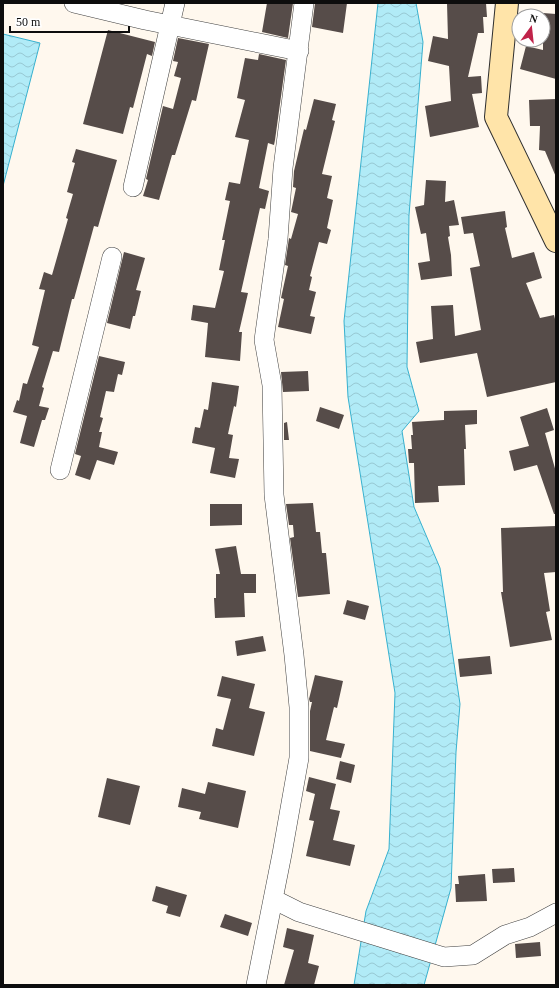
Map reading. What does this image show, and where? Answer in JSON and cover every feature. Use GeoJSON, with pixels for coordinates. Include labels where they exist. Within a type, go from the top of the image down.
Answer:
{"type":"FeatureCollection","features":[{"type":"Feature","properties":{"kind":"street"},"geometry":{"type":"LineString","coordinates":[[74,3],[169,25],[298,50]]}},
{"type":"Feature","properties":{"kind":"street"},"geometry":{"type":"LineString","coordinates":[[133,187],[175,3]]}},
{"type":"Feature","properties":{"kind":"street"},"geometry":{"type":"LineString","coordinates":[[256,985],[299,758],[299,707],[274,495],[272,385],[264,340],[278,239],[283,168],[304,3]]}},
{"type":"Feature","properties":{"kind":"street"},"geometry":{"type":"LineString","coordinates":[[507,3],[496,117],[556,241]]}},
{"type":"Feature","properties":{"kind":"street"},"geometry":{"type":"LineString","coordinates":[[60,470],[112,257]]}},
{"type":"Feature","properties":{"kind":"street"},"geometry":{"type":"LineString","coordinates":[[273,899],[299,912],[444,957],[472,955],[505,935],[530,927],[556,913]]}},
{"type":"Feature","properties":{"kind":"water"},"geometry":{"type":"Polygon","coordinates":[[[378,3],[416,3],[423,42],[409,215],[407,367],[419,411],[402,431],[414,507],[440,568],[460,704],[456,752],[451,888],[424,985],[354,985],[366,911],[389,849],[395,693],[348,397],[344,321],[378,3]]]}},
{"type":"Feature","properties":{"kind":"water"},"geometry":{"type":"Polygon","coordinates":[[[3,34],[40,43],[3,186],[3,34]]]}},
{"type":"Feature","properties":{"kind":"building"},"geometry":{"type":"Polygon","coordinates":[[[267,3],[293,3],[288,38],[262,32],[267,3]]]}},
{"type":"Feature","properties":{"kind":"building"},"geometry":{"type":"Polygon","coordinates":[[[315,3],[347,3],[343,33],[312,27],[315,3]]]}},
{"type":"Feature","properties":{"kind":"building"},"geometry":{"type":"Polygon","coordinates":[[[447,3],[486,3],[487,17],[483,17],[484,33],[478,33],[468,77],[481,76],[482,93],[472,94],[479,127],[430,137],[425,106],[451,101],[449,66],[428,61],[433,36],[448,39],[447,3]]]}},
{"type":"Feature","properties":{"kind":"building"},"geometry":{"type":"Polygon","coordinates":[[[551,14],[556,14],[556,79],[520,69],[525,48],[543,50],[543,48],[551,48],[551,14]]]}},
{"type":"Feature","properties":{"kind":"building"},"geometry":{"type":"Polygon","coordinates":[[[108,30],[155,42],[152,56],[147,54],[133,108],[130,107],[123,134],[83,124],[108,30]]]}},
{"type":"Feature","properties":{"kind":"building"},"geometry":{"type":"Polygon","coordinates":[[[178,38],[209,44],[196,101],[192,100],[175,155],[172,155],[159,200],[143,196],[148,180],[146,179],[163,106],[173,109],[181,78],[174,76],[178,62],[173,61],[178,38]]]}},
{"type":"Feature","properties":{"kind":"building"},"geometry":{"type":"Polygon","coordinates":[[[259,54],[286,60],[274,145],[268,143],[259,188],[269,191],[265,209],[260,208],[241,292],[248,293],[239,332],[242,332],[240,361],[205,357],[208,323],[191,320],[193,305],[215,308],[224,271],[219,270],[225,240],[222,240],[230,201],[225,200],[229,182],[240,184],[249,140],[235,137],[245,100],[237,98],[245,58],[258,60],[259,54]]]}},
{"type":"Feature","properties":{"kind":"building"},"geometry":{"type":"Polygon","coordinates":[[[314,99],[336,104],[332,120],[335,121],[322,174],[332,176],[327,198],[333,200],[327,228],[331,230],[327,244],[319,242],[310,276],[312,277],[309,290],[316,292],[310,316],[315,317],[311,334],[278,327],[284,299],[281,298],[288,266],[285,265],[289,238],[291,239],[298,214],[291,212],[296,188],[293,187],[294,171],[304,129],[306,130],[314,99]]]}},
{"type":"Feature","properties":{"kind":"building"},"geometry":{"type":"Polygon","coordinates":[[[556,99],[556,177],[545,151],[539,150],[540,126],[530,126],[529,100],[556,99]]]}},
{"type":"Feature","properties":{"kind":"building"},"geometry":{"type":"Polygon","coordinates":[[[76,149],[117,160],[98,227],[94,226],[74,299],[72,299],[59,352],[53,351],[42,387],[44,388],[39,406],[49,408],[45,420],[42,420],[34,447],[20,443],[27,416],[13,412],[17,400],[19,401],[23,383],[27,384],[39,347],[32,345],[45,290],[39,289],[44,272],[52,275],[68,219],[66,218],[73,194],[67,192],[75,163],[72,162],[76,149]]]}},
{"type":"Feature","properties":{"kind":"building"},"geometry":{"type":"Polygon","coordinates":[[[426,180],[446,181],[445,202],[454,200],[459,225],[449,226],[450,236],[448,237],[452,276],[421,280],[418,263],[430,261],[426,233],[421,234],[415,207],[424,205],[426,180]]]}},
{"type":"Feature","properties":{"kind":"building"},"geometry":{"type":"Polygon","coordinates":[[[505,211],[507,227],[505,228],[512,258],[534,252],[542,278],[526,283],[540,318],[554,315],[556,323],[556,382],[487,397],[477,353],[420,363],[416,342],[433,339],[431,306],[453,305],[455,336],[481,330],[470,268],[480,266],[473,233],[464,234],[461,217],[505,211]]]}},
{"type":"Feature","properties":{"kind":"building"},"geometry":{"type":"Polygon","coordinates":[[[124,252],[145,258],[136,290],[141,291],[130,329],[107,323],[124,252]]]}},
{"type":"Feature","properties":{"kind":"building"},"geometry":{"type":"Polygon","coordinates":[[[99,356],[125,362],[122,375],[118,374],[114,392],[106,391],[100,417],[103,418],[99,432],[102,432],[99,447],[118,452],[114,465],[97,460],[90,480],[75,475],[81,456],[75,454],[99,356]]]}},
{"type":"Feature","properties":{"kind":"building"},"geometry":{"type":"Polygon","coordinates":[[[308,371],[309,391],[283,392],[281,372],[308,371]]]}},
{"type":"Feature","properties":{"kind":"building"},"geometry":{"type":"Polygon","coordinates":[[[212,382],[239,386],[236,407],[234,406],[228,434],[233,435],[229,458],[239,459],[235,478],[210,473],[215,448],[192,443],[195,427],[200,428],[204,409],[208,410],[212,382]]]}},
{"type":"Feature","properties":{"kind":"building"},"geometry":{"type":"Polygon","coordinates":[[[320,407],[344,415],[339,429],[316,421],[320,407]]]}},
{"type":"Feature","properties":{"kind":"building"},"geometry":{"type":"Polygon","coordinates":[[[547,408],[554,430],[545,433],[556,472],[556,514],[554,514],[537,465],[514,471],[509,451],[529,446],[520,417],[547,408]]]}},
{"type":"Feature","properties":{"kind":"building"},"geometry":{"type":"Polygon","coordinates":[[[477,410],[477,424],[465,425],[465,485],[438,486],[439,502],[415,503],[414,463],[409,463],[408,449],[412,449],[412,422],[444,420],[444,411],[477,410]]]}},
{"type":"Feature","properties":{"kind":"building"},"geometry":{"type":"Polygon","coordinates":[[[287,422],[289,440],[284,440],[284,423],[287,422]]]}},
{"type":"Feature","properties":{"kind":"building"},"geometry":{"type":"Polygon","coordinates":[[[313,503],[316,532],[320,532],[322,553],[326,553],[330,594],[298,597],[290,538],[294,537],[293,525],[289,525],[286,504],[313,503]]]}},
{"type":"Feature","properties":{"kind":"building"},"geometry":{"type":"Polygon","coordinates":[[[210,504],[242,504],[242,525],[210,526],[210,504]]]}},
{"type":"Feature","properties":{"kind":"building"},"geometry":{"type":"Polygon","coordinates":[[[556,526],[556,572],[544,573],[550,611],[546,612],[552,640],[510,647],[501,592],[503,592],[501,528],[556,526]]]}},
{"type":"Feature","properties":{"kind":"building"},"geometry":{"type":"Polygon","coordinates":[[[236,546],[241,574],[256,574],[256,593],[244,593],[245,617],[215,618],[214,598],[216,598],[216,574],[220,574],[215,549],[236,546]]]}},
{"type":"Feature","properties":{"kind":"building"},"geometry":{"type":"Polygon","coordinates":[[[347,600],[369,606],[365,620],[343,614],[347,600]]]}},
{"type":"Feature","properties":{"kind":"building"},"geometry":{"type":"Polygon","coordinates":[[[263,636],[266,651],[237,656],[235,641],[263,636]]]}},
{"type":"Feature","properties":{"kind":"building"},"geometry":{"type":"Polygon","coordinates":[[[490,656],[492,674],[460,677],[458,659],[490,656]]]}},
{"type":"Feature","properties":{"kind":"building"},"geometry":{"type":"Polygon","coordinates":[[[315,675],[343,681],[337,708],[334,707],[326,740],[345,744],[341,758],[310,751],[310,711],[312,702],[310,702],[309,699],[315,675]]]}},
{"type":"Feature","properties":{"kind":"building"},"geometry":{"type":"Polygon","coordinates":[[[222,676],[255,684],[249,708],[265,712],[254,756],[212,746],[216,728],[223,730],[231,699],[217,696],[222,676]]]}},
{"type":"Feature","properties":{"kind":"building"},"geometry":{"type":"Polygon","coordinates":[[[340,761],[355,765],[351,783],[336,779],[340,761]]]}},
{"type":"Feature","properties":{"kind":"building"},"geometry":{"type":"Polygon","coordinates":[[[309,777],[336,784],[330,809],[340,811],[333,840],[355,845],[350,866],[306,856],[314,821],[309,820],[315,794],[306,791],[309,777]]]}},
{"type":"Feature","properties":{"kind":"building"},"geometry":{"type":"Polygon","coordinates":[[[107,778],[140,786],[130,825],[98,817],[107,778]]]}},
{"type":"Feature","properties":{"kind":"building"},"geometry":{"type":"Polygon","coordinates":[[[208,782],[246,791],[238,828],[199,819],[201,812],[178,807],[182,788],[205,794],[208,782]]]}},
{"type":"Feature","properties":{"kind":"building"},"geometry":{"type":"Polygon","coordinates":[[[514,868],[515,882],[493,883],[492,869],[514,868]]]}},
{"type":"Feature","properties":{"kind":"building"},"geometry":{"type":"Polygon","coordinates":[[[485,874],[487,901],[456,902],[455,884],[459,884],[458,876],[485,874]]]}},
{"type":"Feature","properties":{"kind":"building"},"geometry":{"type":"Polygon","coordinates":[[[156,886],[187,895],[180,917],[166,913],[168,906],[152,901],[156,886]]]}},
{"type":"Feature","properties":{"kind":"building"},"geometry":{"type":"Polygon","coordinates":[[[225,914],[252,923],[248,936],[220,927],[225,914]]]}},
{"type":"Feature","properties":{"kind":"building"},"geometry":{"type":"Polygon","coordinates":[[[287,928],[314,935],[308,963],[319,966],[314,985],[284,985],[294,950],[283,947],[287,928]]]}},
{"type":"Feature","properties":{"kind":"building"},"geometry":{"type":"Polygon","coordinates":[[[540,942],[541,956],[516,958],[515,944],[540,942]]]}}]}
